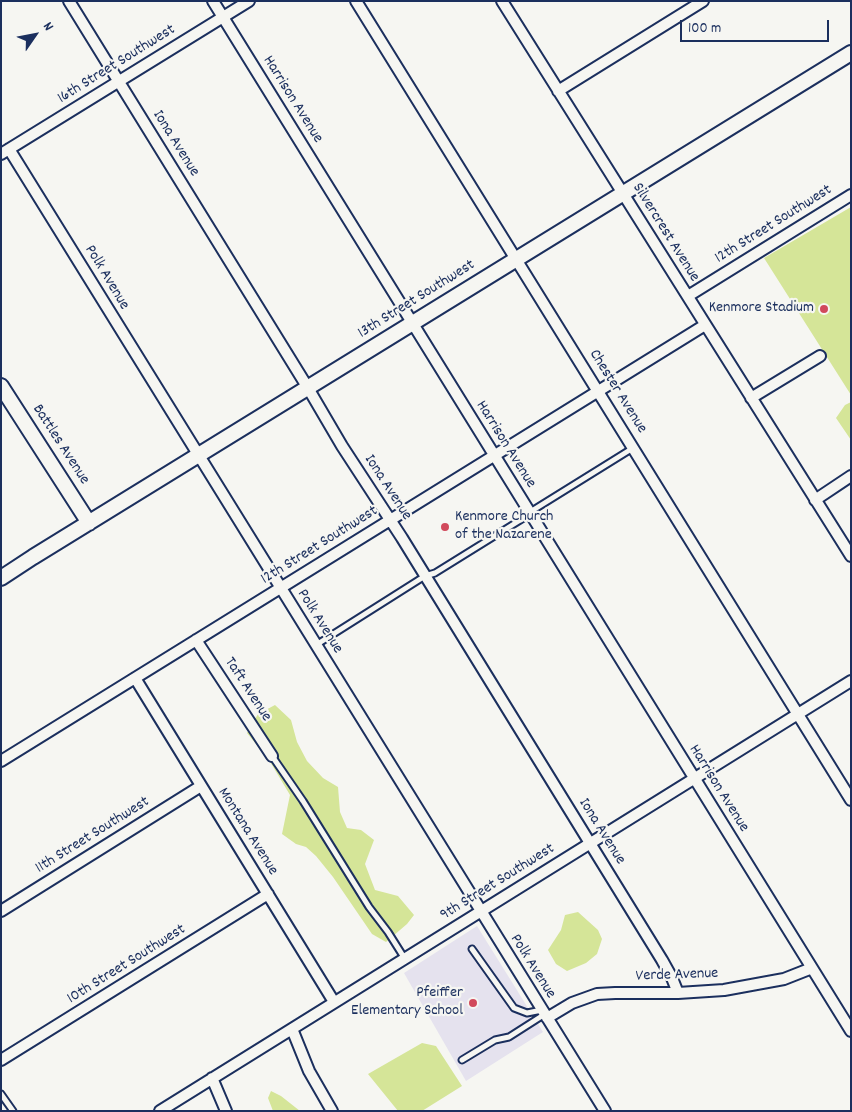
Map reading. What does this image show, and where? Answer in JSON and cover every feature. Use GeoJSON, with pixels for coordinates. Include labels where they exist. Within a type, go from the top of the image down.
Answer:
{"type":"FeatureCollection","features":[{"type":"Feature","properties":{"kind":"street","name":"Iona Avenue"},"geometry":{"type":"LineString","coordinates":[[69,1],[342,446],[591,843],[662,960],[678,993]]}},
{"type":"Feature","properties":{"kind":"street","name":"Harrison Avenue"},"geometry":{"type":"LineString","coordinates":[[213,1],[851,1031]]}},
{"type":"Feature","properties":{"kind":"street","name":"16th Street Southwest"},"geometry":{"type":"LineString","coordinates":[[5,152],[249,1]]}},
{"type":"Feature","properties":{"kind":"street","name":"Chester Avenue"},"geometry":{"type":"LineString","coordinates":[[356,1],[851,800]]}},
{"type":"Feature","properties":{"kind":"street","name":"Silvercrest Avenue"},"geometry":{"type":"LineString","coordinates":[[502,1],[851,556]]}},
{"type":"Feature","properties":{"kind":"street"},"geometry":{"type":"LineString","coordinates":[[558,91],[703,1]]}},
{"type":"Feature","properties":{"kind":"street","name":"13th Street Southwest"},"geometry":{"type":"LineString","coordinates":[[1,578],[851,53]]}},
{"type":"Feature","properties":{"kind":"street","name":"Polk Avenue"},"geometry":{"type":"LineString","coordinates":[[5,152],[316,645],[602,1110]]}},
{"type":"Feature","properties":{"kind":"street","name":"12th Street Southwest"},"geometry":{"type":"LineString","coordinates":[[688,296],[851,195]]}},
{"type":"Feature","properties":{"kind":"street","name":"12th Street Southwest"},"geometry":{"type":"LineString","coordinates":[[1,762],[705,325]]}},
{"type":"Feature","properties":{"kind":"street"},"geometry":{"type":"LineString","coordinates":[[751,398],[820,356]]}},
{"type":"Feature","properties":{"kind":"street","name":"Battles Avenue"},"geometry":{"type":"LineString","coordinates":[[1,386],[89,523]]}},
{"type":"Feature","properties":{"kind":"street"},"geometry":{"type":"LineString","coordinates":[[815,500],[851,476]]}},
{"type":"Feature","properties":{"kind":"street","name":"Taft Avenue"},"geometry":{"type":"LineString","coordinates":[[196,640],[272,756]]}},
{"type":"Feature","properties":{"kind":"street","name":"Montana Avenue"},"geometry":{"type":"LineString","coordinates":[[135,678],[334,1002]]}},
{"type":"Feature","properties":{"kind":"street","name":"9th Street Southwest"},"geometry":{"type":"LineString","coordinates":[[160,1111],[851,681]]}},
{"type":"Feature","properties":{"kind":"street","name":"11th Street Southwest"},"geometry":{"type":"LineString","coordinates":[[1,911],[201,786]]}},
{"type":"Feature","properties":{"kind":"street","name":"10th Street Southwest"},"geometry":{"type":"LineString","coordinates":[[1,1060],[268,894]]}},
{"type":"Feature","properties":{"kind":"street","name":"Verde Avenue"},"geometry":{"type":"LineString","coordinates":[[544,1014],[597,994],[678,993],[724,990],[760,985],[784,979],[812,968]]}},
{"type":"Feature","properties":{"kind":"street"},"geometry":{"type":"LineString","coordinates":[[292,1029],[308,1071],[332,1111]]}},
{"type":"Feature","properties":{"kind":"street"},"geometry":{"type":"LineString","coordinates":[[212,1078],[226,1111]]}},
{"type":"Feature","properties":{"kind":"lane"},"geometry":{"type":"LineString","coordinates":[[316,645],[425,576],[435,573],[633,447]]}},
{"type":"Feature","properties":{"kind":"lane"},"geometry":{"type":"LineString","coordinates":[[272,756],[303,801],[369,907],[405,959]]}},
{"type":"Feature","properties":{"kind":"lane"},"geometry":{"type":"LineString","coordinates":[[472,949],[514,1008],[527,1013],[544,1014]]}},
{"type":"Feature","properties":{"kind":"lane"},"geometry":{"type":"LineString","coordinates":[[462,1060],[494,1040],[509,1037],[544,1014]]}},
{"type":"Feature","properties":{"kind":"lane"},"geometry":{"type":"LineString","coordinates":[[1,1094],[13,1111]]}},
{"type":"Feature","properties":{"kind":"shaded area","name":"Pfeiffer Elementary School"},"geometry":{"type":"Polygon","coordinates":[[[477,926],[543,1032],[466,1081],[404,973],[477,926]]]}},
{"type":"Feature","properties":{"kind":"green space","name":"Kenmore Stadium"},"geometry":{"type":"Polygon","coordinates":[[[851,207],[851,395],[764,258],[851,207]]]}},
{"type":"Feature","properties":{"kind":"green space"},"geometry":{"type":"Polygon","coordinates":[[[851,402],[851,440],[836,418],[845,405],[851,402]]]}},
{"type":"Feature","properties":{"kind":"green space"},"geometry":{"type":"Polygon","coordinates":[[[275,705],[291,720],[297,742],[307,761],[323,778],[338,787],[340,812],[347,828],[361,830],[374,840],[365,864],[375,890],[398,896],[414,915],[407,924],[386,942],[372,934],[333,877],[316,856],[306,847],[296,844],[282,834],[290,795],[269,760],[247,733],[258,714],[275,705]]]}},
{"type":"Feature","properties":{"kind":"green space"},"geometry":{"type":"Polygon","coordinates":[[[578,912],[598,930],[602,939],[597,954],[586,963],[567,971],[556,964],[548,950],[561,930],[565,915],[578,912]]]}},
{"type":"Feature","properties":{"kind":"green space"},"geometry":{"type":"Polygon","coordinates":[[[422,1043],[436,1046],[462,1086],[422,1111],[398,1111],[368,1074],[422,1043]]]}},
{"type":"Feature","properties":{"kind":"green space"},"geometry":{"type":"Polygon","coordinates":[[[271,1091],[281,1096],[300,1111],[273,1111],[268,1098],[271,1091]]]}},
{"type":"Feature","properties":{"kind":"place","name":"Kenmore Stadium"},"geometry":{"type":"Point","coordinates":[824,309]}},
{"type":"Feature","properties":{"kind":"place","name":"Kenmore Church of the Nazarene"},"geometry":{"type":"Point","coordinates":[445,527]}},
{"type":"Feature","properties":{"kind":"place","name":"Pfeiffer Elementary School"},"geometry":{"type":"Point","coordinates":[473,1003]}}]}
